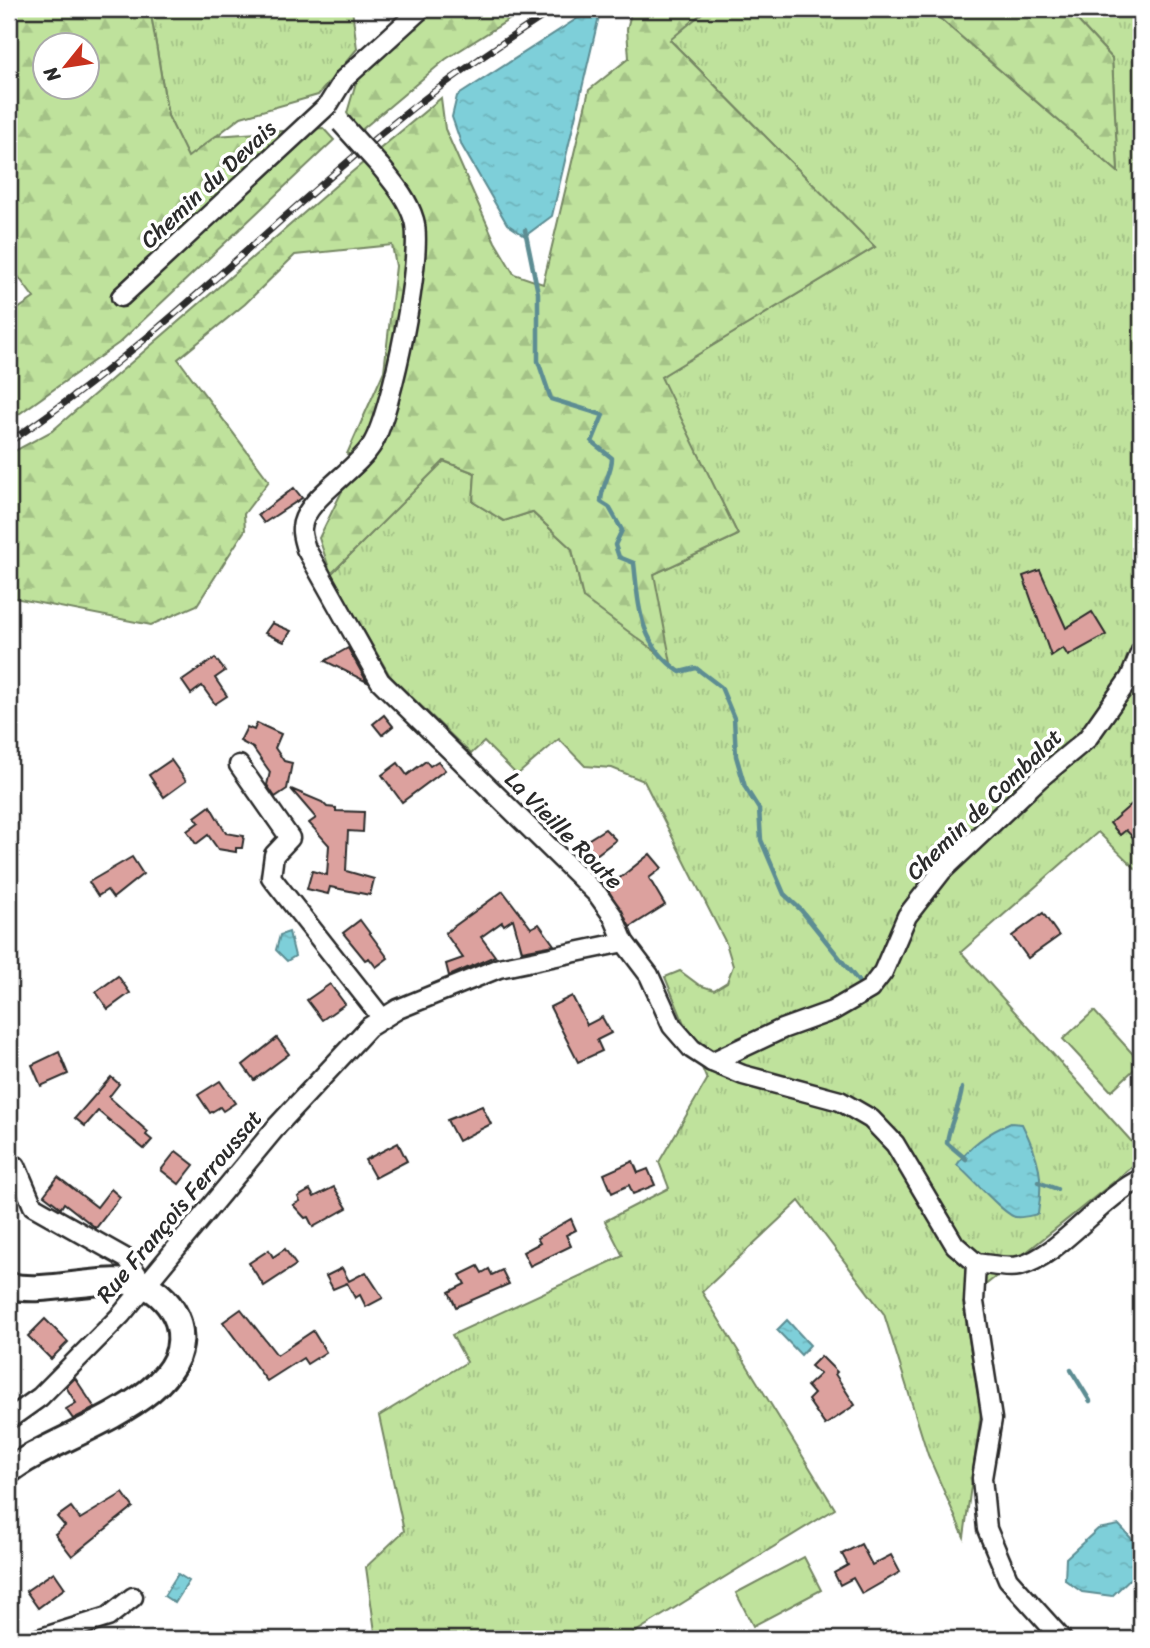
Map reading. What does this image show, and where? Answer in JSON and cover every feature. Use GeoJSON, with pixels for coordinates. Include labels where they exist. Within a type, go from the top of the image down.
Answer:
{"type":"FeatureCollection","features":[{"type":"Feature","properties":{"kind":"main road"},"geometry":{"type":"LineString","coordinates":[[9,1286],[27,1290],[123,1282],[144,1285],[160,1295],[174,1312],[180,1332],[178,1353],[169,1373],[148,1394],[9,1471]]}},
{"type":"Feature","properties":{"kind":"street"},"geometry":{"type":"LineString","coordinates":[[328,105],[344,79],[421,9]]}},
{"type":"Feature","properties":{"kind":"street","name":"La Vieille Route"},"geometry":{"type":"LineString","coordinates":[[328,105],[405,199],[415,221],[416,256],[399,360],[385,417],[372,444],[355,468],[310,506],[302,527],[306,549],[380,681],[598,895],[613,916],[624,942],[649,975],[672,1026],[692,1048],[712,1062],[743,1074],[840,1101],[870,1119],[895,1144],[955,1245],[976,1263]]}},
{"type":"Feature","properties":{"kind":"street","name":"Chemin du Devais"},"geometry":{"type":"LineString","coordinates":[[121,297],[328,105]]}},
{"type":"Feature","properties":{"kind":"street","name":"Chemin de Combalat"},"geometry":{"type":"LineString","coordinates":[[712,1062],[782,1029],[832,1012],[870,989],[883,972],[907,916],[935,880],[1040,778],[1087,739],[1130,678],[1141,651]]}},
{"type":"Feature","properties":{"kind":"street"},"geometry":{"type":"LineString","coordinates":[[239,765],[290,838],[274,855],[271,877],[382,1018]]}},
{"type":"Feature","properties":{"kind":"street","name":"Rue François Ferroussat"},"geometry":{"type":"LineString","coordinates":[[9,1419],[40,1397],[107,1331],[278,1125],[369,1027],[382,1018],[499,968],[624,942]]}},
{"type":"Feature","properties":{"kind":"street"},"geometry":{"type":"LineString","coordinates":[[16,1166],[33,1206],[127,1259],[144,1285]]}},
{"type":"Feature","properties":{"kind":"street"},"geometry":{"type":"LineString","coordinates":[[1062,1639],[1008,1579],[987,1528],[982,1478],[992,1419],[974,1302],[976,1263],[1018,1267],[1040,1257],[1123,1189],[1141,1179]]}},
{"type":"Feature","properties":{"kind":"street"},"geometry":{"type":"LineString","coordinates":[[38,1639],[108,1617],[133,1597]]}},
{"type":"Feature","properties":{"kind":"green space"},"geometry":{"type":"Polygon","coordinates":[[[9,9],[150,9],[168,116],[188,157],[216,136],[323,128],[334,140],[119,343],[9,421],[9,315],[34,298],[9,264],[9,9]]]}},
{"type":"Feature","properties":{"kind":"green space"},"geometry":{"type":"Polygon","coordinates":[[[150,9],[352,9],[357,49],[318,95],[241,117],[188,158],[168,116],[150,9]]]}},
{"type":"Feature","properties":{"kind":"green space"},"geometry":{"type":"Polygon","coordinates":[[[434,9],[526,9],[446,59],[359,132],[347,113],[357,79],[434,9]]]}},
{"type":"Feature","properties":{"kind":"green space"},"geometry":{"type":"Polygon","coordinates":[[[632,9],[707,9],[670,40],[875,247],[661,377],[738,535],[654,574],[671,663],[583,598],[572,549],[532,512],[504,521],[473,502],[475,473],[444,461],[331,574],[319,538],[342,491],[366,468],[347,454],[384,371],[396,266],[392,245],[295,255],[245,304],[178,359],[269,481],[244,514],[245,530],[197,605],[151,625],[9,597],[9,454],[52,431],[441,98],[445,129],[495,242],[514,274],[543,284],[589,90],[629,58],[627,29],[632,9]]]}},
{"type":"Feature","properties":{"kind":"green space"},"geometry":{"type":"Polygon","coordinates":[[[707,9],[929,9],[1118,172],[1112,58],[1067,9],[1141,9],[1141,874],[1098,832],[961,952],[1141,1152],[1141,1160],[963,1303],[981,1413],[964,1537],[928,1455],[884,1314],[799,1201],[702,1292],[835,1509],[624,1639],[376,1639],[366,1567],[404,1531],[379,1416],[467,1362],[452,1335],[623,1256],[605,1221],[669,1188],[659,1162],[707,1080],[665,977],[680,971],[699,985],[714,990],[727,982],[733,966],[726,943],[644,781],[612,768],[585,766],[559,739],[517,775],[484,742],[471,754],[390,676],[331,574],[443,461],[475,473],[473,502],[504,521],[532,512],[572,549],[583,598],[654,574],[738,535],[660,377],[875,247],[669,39],[707,9]]]}},
{"type":"Feature","properties":{"kind":"green space"},"geometry":{"type":"Polygon","coordinates":[[[929,9],[1067,9],[1112,58],[1118,172],[929,9]]]}},
{"type":"Feature","properties":{"kind":"green space"},"geometry":{"type":"Polygon","coordinates":[[[1094,1011],[1141,1063],[1111,1091],[1063,1039],[1094,1011]]]}},
{"type":"Feature","properties":{"kind":"green space"},"geometry":{"type":"Polygon","coordinates":[[[804,1557],[821,1590],[753,1626],[736,1593],[804,1557]]]}},
{"type":"Feature","properties":{"kind":"water"},"geometry":{"type":"Polygon","coordinates":[[[592,9],[599,16],[552,216],[525,236],[507,224],[462,146],[452,117],[457,96],[592,9]]]}},
{"type":"Feature","properties":{"kind":"water"},"geometry":{"type":"Polygon","coordinates":[[[289,932],[295,956],[287,961],[276,950],[280,935],[289,932]]]}},
{"type":"Feature","properties":{"kind":"water"},"geometry":{"type":"Polygon","coordinates":[[[1011,1123],[1022,1124],[1039,1167],[1038,1214],[1022,1217],[1011,1215],[957,1165],[981,1140],[1011,1123]]]}},
{"type":"Feature","properties":{"kind":"water"},"geometry":{"type":"Polygon","coordinates":[[[787,1320],[810,1345],[801,1355],[777,1330],[787,1320]]]}},
{"type":"Feature","properties":{"kind":"water"},"geometry":{"type":"Polygon","coordinates":[[[1119,1525],[1141,1549],[1141,1568],[1112,1596],[1082,1592],[1065,1580],[1066,1558],[1098,1529],[1119,1525]]]}},
{"type":"Feature","properties":{"kind":"water"},"geometry":{"type":"Polygon","coordinates":[[[178,1574],[189,1581],[175,1603],[164,1596],[178,1574]]]}},
{"type":"Feature","properties":{"kind":"building"},"geometry":{"type":"Polygon","coordinates":[[[294,488],[302,498],[264,523],[258,515],[294,488]]]}},
{"type":"Feature","properties":{"kind":"building"},"geometry":{"type":"Polygon","coordinates":[[[1040,570],[1066,628],[1092,612],[1106,635],[1068,656],[1063,648],[1051,656],[1023,576],[1040,570]]]}},
{"type":"Feature","properties":{"kind":"building"},"geometry":{"type":"Polygon","coordinates":[[[272,623],[291,631],[284,642],[265,633],[272,623]]]}},
{"type":"Feature","properties":{"kind":"building"},"geometry":{"type":"Polygon","coordinates":[[[348,648],[367,682],[325,661],[348,648]]]}},
{"type":"Feature","properties":{"kind":"building"},"geometry":{"type":"Polygon","coordinates":[[[215,658],[225,671],[215,678],[227,696],[215,704],[202,686],[191,694],[182,681],[215,658]]]}},
{"type":"Feature","properties":{"kind":"building"},"geometry":{"type":"Polygon","coordinates":[[[384,715],[393,726],[382,735],[373,724],[384,715]]]}},
{"type":"Feature","properties":{"kind":"building"},"geometry":{"type":"Polygon","coordinates":[[[257,723],[281,734],[275,748],[284,761],[292,763],[287,789],[275,797],[267,785],[270,772],[253,748],[240,741],[247,727],[254,730],[257,723]]]}},
{"type":"Feature","properties":{"kind":"building"},"geometry":{"type":"Polygon","coordinates":[[[171,760],[186,781],[164,797],[149,775],[171,760]]]}},
{"type":"Feature","properties":{"kind":"building"},"geometry":{"type":"Polygon","coordinates":[[[426,761],[430,766],[438,761],[445,770],[402,802],[382,775],[398,763],[407,775],[426,761]]]}},
{"type":"Feature","properties":{"kind":"building"},"geometry":{"type":"Polygon","coordinates":[[[291,789],[322,802],[327,807],[336,808],[336,811],[364,812],[363,832],[348,831],[346,871],[374,879],[370,895],[330,887],[328,894],[307,889],[312,871],[327,875],[329,845],[309,823],[316,818],[291,789]]]}},
{"type":"Feature","properties":{"kind":"building"},"geometry":{"type":"Polygon","coordinates":[[[1141,796],[1141,846],[1126,830],[1120,835],[1110,823],[1141,796]]]}},
{"type":"Feature","properties":{"kind":"building"},"geometry":{"type":"Polygon","coordinates":[[[210,806],[226,833],[244,836],[242,848],[236,848],[236,852],[218,849],[208,835],[196,844],[187,831],[199,822],[195,817],[210,806]]]}},
{"type":"Feature","properties":{"kind":"building"},"geometry":{"type":"Polygon","coordinates":[[[605,829],[616,840],[591,859],[612,884],[650,854],[662,868],[649,878],[665,905],[630,927],[607,888],[570,851],[605,829]]]}},
{"type":"Feature","properties":{"kind":"building"},"geometry":{"type":"Polygon","coordinates":[[[132,857],[143,874],[113,898],[107,890],[98,896],[89,882],[132,857]]]}},
{"type":"Feature","properties":{"kind":"building"},"geometry":{"type":"Polygon","coordinates":[[[503,891],[531,928],[539,924],[554,945],[522,951],[513,919],[504,925],[502,922],[481,937],[495,956],[449,976],[446,964],[463,958],[445,933],[503,891]]]}},
{"type":"Feature","properties":{"kind":"building"},"geometry":{"type":"Polygon","coordinates":[[[1043,913],[1059,936],[1028,958],[1012,936],[1043,913]]]}},
{"type":"Feature","properties":{"kind":"building"},"geometry":{"type":"Polygon","coordinates":[[[360,920],[388,958],[376,967],[369,958],[365,960],[343,933],[360,920]]]}},
{"type":"Feature","properties":{"kind":"building"},"geometry":{"type":"Polygon","coordinates":[[[118,976],[130,993],[108,1009],[96,992],[118,976]]]}},
{"type":"Feature","properties":{"kind":"building"},"geometry":{"type":"Polygon","coordinates":[[[330,984],[345,1004],[322,1020],[307,1000],[330,984]]]}},
{"type":"Feature","properties":{"kind":"building"},"geometry":{"type":"Polygon","coordinates":[[[572,996],[587,1025],[602,1017],[611,1033],[597,1040],[602,1051],[578,1062],[550,1007],[572,996]]]}},
{"type":"Feature","properties":{"kind":"building"},"geometry":{"type":"Polygon","coordinates":[[[277,1038],[289,1054],[254,1080],[243,1065],[277,1038]]]}},
{"type":"Feature","properties":{"kind":"building"},"geometry":{"type":"Polygon","coordinates":[[[59,1052],[68,1074],[41,1086],[32,1065],[59,1052]]]}},
{"type":"Feature","properties":{"kind":"building"},"geometry":{"type":"Polygon","coordinates":[[[111,1077],[119,1084],[109,1097],[148,1132],[146,1135],[152,1140],[144,1149],[98,1111],[85,1126],[75,1118],[111,1077]]]}},
{"type":"Feature","properties":{"kind":"building"},"geometry":{"type":"Polygon","coordinates":[[[220,1081],[235,1103],[223,1111],[220,1107],[210,1113],[198,1095],[220,1081]]]}},
{"type":"Feature","properties":{"kind":"building"},"geometry":{"type":"Polygon","coordinates":[[[482,1106],[491,1124],[458,1141],[447,1120],[482,1106]]]}},
{"type":"Feature","properties":{"kind":"building"},"geometry":{"type":"Polygon","coordinates":[[[398,1143],[407,1161],[375,1178],[365,1160],[398,1143]]]}},
{"type":"Feature","properties":{"kind":"building"},"geometry":{"type":"Polygon","coordinates":[[[176,1151],[194,1165],[179,1184],[161,1170],[176,1151]]]}},
{"type":"Feature","properties":{"kind":"building"},"geometry":{"type":"Polygon","coordinates":[[[633,1161],[638,1173],[648,1169],[655,1185],[633,1194],[629,1185],[612,1193],[604,1174],[633,1161]]]}},
{"type":"Feature","properties":{"kind":"building"},"geometry":{"type":"Polygon","coordinates":[[[58,1177],[97,1207],[111,1189],[120,1197],[96,1228],[64,1203],[61,1208],[44,1195],[58,1177]]]}},
{"type":"Feature","properties":{"kind":"building"},"geometry":{"type":"Polygon","coordinates":[[[334,1187],[347,1208],[313,1227],[308,1217],[305,1218],[293,1205],[300,1201],[298,1197],[310,1190],[314,1197],[334,1187]]]}},
{"type":"Feature","properties":{"kind":"building"},"geometry":{"type":"Polygon","coordinates":[[[571,1219],[576,1230],[566,1235],[571,1246],[530,1266],[523,1252],[540,1243],[537,1238],[571,1219]]]}},
{"type":"Feature","properties":{"kind":"building"},"geometry":{"type":"Polygon","coordinates":[[[285,1249],[296,1265],[264,1286],[249,1263],[269,1250],[273,1257],[285,1249]]]}},
{"type":"Feature","properties":{"kind":"building"},"geometry":{"type":"Polygon","coordinates":[[[478,1266],[482,1273],[489,1269],[492,1275],[502,1270],[509,1284],[456,1307],[449,1292],[465,1284],[460,1275],[478,1266]]]}},
{"type":"Feature","properties":{"kind":"building"},"geometry":{"type":"Polygon","coordinates":[[[342,1268],[349,1281],[366,1272],[383,1298],[366,1307],[360,1295],[355,1298],[347,1283],[333,1289],[326,1276],[342,1268]]]}},
{"type":"Feature","properties":{"kind":"building"},"geometry":{"type":"Polygon","coordinates":[[[241,1309],[277,1355],[313,1331],[326,1352],[307,1364],[303,1358],[267,1381],[223,1322],[241,1309]]]}},
{"type":"Feature","properties":{"kind":"building"},"geometry":{"type":"Polygon","coordinates":[[[45,1319],[68,1342],[51,1359],[28,1336],[45,1319]]]}},
{"type":"Feature","properties":{"kind":"building"},"geometry":{"type":"Polygon","coordinates":[[[821,1356],[837,1372],[835,1374],[855,1405],[825,1425],[808,1400],[814,1394],[807,1386],[820,1374],[811,1366],[821,1356]]]}},
{"type":"Feature","properties":{"kind":"building"},"geometry":{"type":"Polygon","coordinates":[[[75,1378],[95,1408],[73,1419],[66,1409],[76,1403],[66,1387],[75,1378]]]}},
{"type":"Feature","properties":{"kind":"building"},"geometry":{"type":"Polygon","coordinates":[[[123,1493],[133,1507],[72,1556],[55,1534],[65,1526],[57,1517],[71,1507],[80,1519],[123,1493]]]}},
{"type":"Feature","properties":{"kind":"building"},"geometry":{"type":"Polygon","coordinates":[[[861,1544],[872,1565],[891,1555],[900,1572],[862,1594],[853,1578],[840,1585],[834,1573],[848,1565],[842,1554],[861,1544]]]}},
{"type":"Feature","properties":{"kind":"building"},"geometry":{"type":"Polygon","coordinates":[[[54,1572],[65,1588],[38,1608],[26,1591],[54,1572]]]}},
{"type":"Feature","properties":{"kind":"waterway"},"geometry":{"type":"LineString","coordinates":[[525,230],[538,293],[538,361],[551,399],[603,415],[592,442],[612,458],[601,502],[609,507],[622,530],[615,545],[619,557],[634,563],[640,610],[649,637],[666,661],[680,672],[696,668],[721,687],[734,718],[736,756],[745,787],[759,809],[761,840],[784,894],[801,910],[858,981]]}},
{"type":"Feature","properties":{"kind":"waterway"},"geometry":{"type":"LineString","coordinates":[[962,1088],[947,1143],[966,1159]]}},
{"type":"Feature","properties":{"kind":"waterway"},"geometry":{"type":"LineString","coordinates":[[1038,1182],[1057,1189]]}},
{"type":"Feature","properties":{"kind":"waterway"},"geometry":{"type":"LineString","coordinates":[[1071,1370],[1090,1401]]}},
{"type":"Feature","properties":{"kind":"railway"},"geometry":{"type":"LineString","coordinates":[[9,442],[110,368],[413,108],[472,64],[554,9]]}}]}
